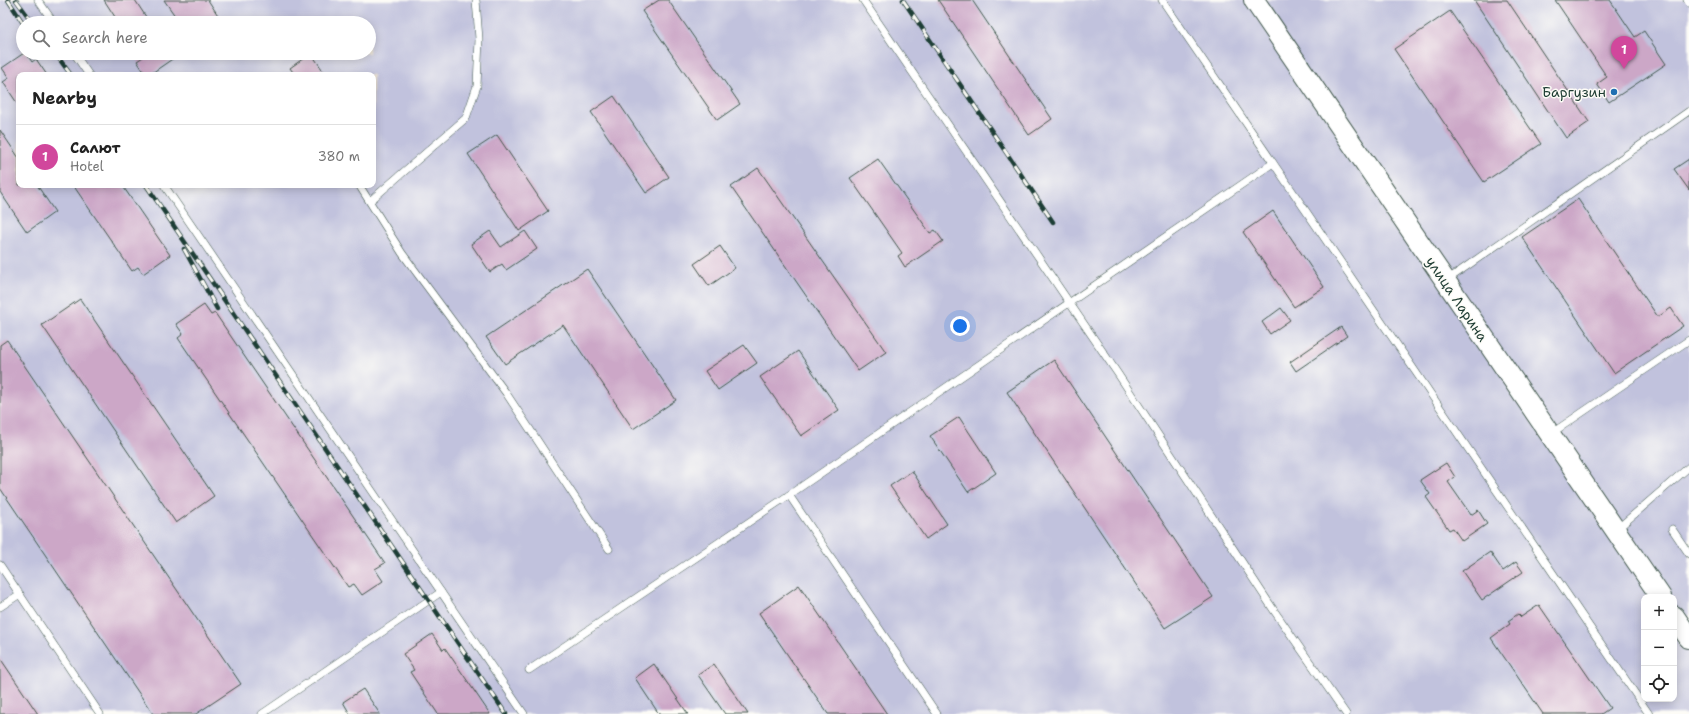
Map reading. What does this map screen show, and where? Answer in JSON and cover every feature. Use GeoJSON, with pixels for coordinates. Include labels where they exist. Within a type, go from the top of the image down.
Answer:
{"type":"FeatureCollection","features":[{"type":"Feature","properties":{"kind":"street","name":"улица Ларина"},"geometry":{"type":"LineString","coordinates":[[1259,2],[1446,281],[1659,594]]}},
{"type":"Feature","properties":{"kind":"street"},"geometry":{"type":"LineString","coordinates":[[1677,620],[1689,638]]}},
{"type":"Feature","properties":{"kind":"lane"},"geometry":{"type":"LineString","coordinates":[[38,0],[49,16]]}},
{"type":"Feature","properties":{"kind":"lane"},"geometry":{"type":"LineString","coordinates":[[370,201],[466,118],[477,86],[479,39],[476,0]]}},
{"type":"Feature","properties":{"kind":"lane"},"geometry":{"type":"LineString","coordinates":[[863,0],[1070,303],[1275,612],[1346,714]]}},
{"type":"Feature","properties":{"kind":"lane"},"geometry":{"type":"LineString","coordinates":[[1162,0],[1650,714]]}},
{"type":"Feature","properties":{"kind":"lane"},"geometry":{"type":"LineString","coordinates":[[79,60],[87,72]]}},
{"type":"Feature","properties":{"kind":"lane"},"geometry":{"type":"LineString","coordinates":[[1446,281],[1689,111]]}},
{"type":"Feature","properties":{"kind":"lane"},"geometry":{"type":"LineString","coordinates":[[529,670],[789,495],[1273,162]]}},
{"type":"Feature","properties":{"kind":"lane"},"geometry":{"type":"LineString","coordinates":[[166,188],[524,714]]}},
{"type":"Feature","properties":{"kind":"lane"},"geometry":{"type":"LineString","coordinates":[[361,188],[402,253],[506,393],[609,549]]}},
{"type":"Feature","properties":{"kind":"lane"},"geometry":{"type":"LineString","coordinates":[[1550,434],[1689,340]]}},
{"type":"Feature","properties":{"kind":"lane"},"geometry":{"type":"LineString","coordinates":[[1615,530],[1689,467]]}},
{"type":"Feature","properties":{"kind":"lane"},"geometry":{"type":"LineString","coordinates":[[789,495],[937,714]]}},
{"type":"Feature","properties":{"kind":"lane"},"geometry":{"type":"LineString","coordinates":[[1672,529],[1689,554]]}},
{"type":"Feature","properties":{"kind":"lane"},"geometry":{"type":"LineString","coordinates":[[0,565],[100,714]]}},
{"type":"Feature","properties":{"kind":"lane"},"geometry":{"type":"LineString","coordinates":[[262,714],[441,592]]}},
{"type":"Feature","properties":{"kind":"lane"},"geometry":{"type":"LineString","coordinates":[[0,607],[20,594]]}},
{"type":"Feature","properties":{"kind":"shaded area"},"geometry":{"type":"Polygon","coordinates":[[[0,0],[1689,0],[1689,714],[0,714],[0,0]]]}},
{"type":"Feature","properties":{"kind":"building"},"geometry":{"type":"Polygon","coordinates":[[[104,0],[135,0],[145,16],[114,16],[104,0]]]}},
{"type":"Feature","properties":{"kind":"building"},"geometry":{"type":"Polygon","coordinates":[[[164,0],[208,0],[218,16],[175,16],[164,0]]]}},
{"type":"Feature","properties":{"kind":"building"},"geometry":{"type":"Polygon","coordinates":[[[659,0],[668,0],[740,104],[717,120],[642,11],[659,0]]]}},
{"type":"Feature","properties":{"kind":"building"},"geometry":{"type":"Polygon","coordinates":[[[938,0],[972,0],[1052,119],[1029,135],[938,0]]]}},
{"type":"Feature","properties":{"kind":"building"},"geometry":{"type":"Polygon","coordinates":[[[1474,0],[1507,0],[1589,122],[1566,138],[1474,0]]]}},
{"type":"Feature","properties":{"kind":"building"},"geometry":{"type":"Polygon","coordinates":[[[1555,0],[1610,0],[1635,37],[1644,31],[1666,64],[1609,102],[1597,84],[1607,77],[1555,0]]]}},
{"type":"Feature","properties":{"kind":"building"},"geometry":{"type":"Polygon","coordinates":[[[1450,11],[1541,144],[1484,182],[1394,49],[1450,11]]]}},
{"type":"Feature","properties":{"kind":"building"},"geometry":{"type":"Polygon","coordinates":[[[16,58],[16,60],[31,60],[32,62],[37,60],[45,72],[16,72],[16,102],[3,82],[9,78],[2,68],[16,58]]]}},
{"type":"Feature","properties":{"kind":"building"},"geometry":{"type":"Polygon","coordinates":[[[171,60],[153,72],[144,72],[137,61],[171,60]]]}},
{"type":"Feature","properties":{"kind":"building"},"geometry":{"type":"Polygon","coordinates":[[[301,60],[316,60],[324,72],[293,72],[290,68],[301,60]]]}},
{"type":"Feature","properties":{"kind":"building"},"geometry":{"type":"Polygon","coordinates":[[[614,96],[669,177],[646,193],[591,112],[614,96]]]}},
{"type":"Feature","properties":{"kind":"building"},"geometry":{"type":"Polygon","coordinates":[[[0,130],[16,154],[16,188],[39,188],[55,212],[27,232],[0,192],[0,130]]]}},
{"type":"Feature","properties":{"kind":"building"},"geometry":{"type":"Polygon","coordinates":[[[497,135],[548,211],[519,231],[468,154],[497,135]]]}},
{"type":"Feature","properties":{"kind":"building"},"geometry":{"type":"Polygon","coordinates":[[[878,159],[930,233],[935,230],[943,241],[905,267],[898,256],[902,253],[850,178],[878,159]]]}},
{"type":"Feature","properties":{"kind":"building"},"geometry":{"type":"Polygon","coordinates":[[[1689,159],[1689,190],[1674,169],[1689,159]]]}},
{"type":"Feature","properties":{"kind":"building"},"geometry":{"type":"Polygon","coordinates":[[[758,168],[886,352],[858,371],[731,187],[758,168]]]}},
{"type":"Feature","properties":{"kind":"building"},"geometry":{"type":"Polygon","coordinates":[[[75,188],[124,188],[170,255],[143,274],[138,267],[132,271],[75,188]]]}},
{"type":"Feature","properties":{"kind":"building"},"geometry":{"type":"Polygon","coordinates":[[[1578,199],[1658,317],[1671,308],[1683,326],[1614,373],[1522,237],[1578,199]]]}},
{"type":"Feature","properties":{"kind":"building"},"geometry":{"type":"Polygon","coordinates":[[[1273,211],[1324,287],[1294,307],[1243,232],[1273,211]]]}},
{"type":"Feature","properties":{"kind":"building"},"geometry":{"type":"Polygon","coordinates":[[[490,231],[501,247],[525,231],[537,249],[506,270],[502,264],[490,272],[471,244],[490,231]]]}},
{"type":"Feature","properties":{"kind":"building"},"geometry":{"type":"Polygon","coordinates":[[[720,246],[735,268],[709,286],[694,264],[720,246]]]}},
{"type":"Feature","properties":{"kind":"building"},"geometry":{"type":"Polygon","coordinates":[[[587,269],[676,400],[633,429],[563,325],[505,364],[486,337],[587,269]]]}},
{"type":"Feature","properties":{"kind":"building"},"geometry":{"type":"Polygon","coordinates":[[[80,299],[214,496],[176,523],[42,325],[80,299]]]}},
{"type":"Feature","properties":{"kind":"building"},"geometry":{"type":"Polygon","coordinates":[[[204,305],[211,315],[215,313],[385,563],[375,569],[383,581],[362,595],[354,584],[348,587],[178,338],[183,334],[176,324],[204,305]]]}},
{"type":"Feature","properties":{"kind":"building"},"geometry":{"type":"Polygon","coordinates":[[[1281,308],[1290,320],[1270,334],[1262,322],[1281,308]]]}},
{"type":"Feature","properties":{"kind":"building"},"geometry":{"type":"Polygon","coordinates":[[[1341,327],[1347,336],[1296,371],[1290,362],[1341,327]]]}},
{"type":"Feature","properties":{"kind":"building"},"geometry":{"type":"Polygon","coordinates":[[[7,340],[241,684],[196,714],[153,714],[0,488],[0,345],[7,340]]]}},
{"type":"Feature","properties":{"kind":"building"},"geometry":{"type":"Polygon","coordinates":[[[744,345],[757,363],[718,390],[705,371],[744,345]]]}},
{"type":"Feature","properties":{"kind":"building"},"geometry":{"type":"Polygon","coordinates":[[[798,351],[839,410],[801,436],[760,377],[798,351]]]}},
{"type":"Feature","properties":{"kind":"building"},"geometry":{"type":"Polygon","coordinates":[[[1054,360],[1213,597],[1165,628],[1007,392],[1054,360]]]}},
{"type":"Feature","properties":{"kind":"building"},"geometry":{"type":"Polygon","coordinates":[[[959,417],[996,473],[968,492],[930,436],[959,417]]]}},
{"type":"Feature","properties":{"kind":"building"},"geometry":{"type":"Polygon","coordinates":[[[1446,463],[1455,477],[1448,482],[1471,515],[1478,510],[1487,524],[1462,541],[1453,528],[1449,530],[1426,497],[1430,494],[1420,480],[1446,463]]]}},
{"type":"Feature","properties":{"kind":"building"},"geometry":{"type":"Polygon","coordinates":[[[912,471],[947,524],[926,539],[890,486],[912,471]]]}},
{"type":"Feature","properties":{"kind":"building"},"geometry":{"type":"Polygon","coordinates":[[[1490,552],[1503,571],[1516,562],[1523,572],[1482,600],[1462,571],[1490,552]]]}},
{"type":"Feature","properties":{"kind":"building"},"geometry":{"type":"Polygon","coordinates":[[[799,585],[887,714],[828,714],[759,613],[799,585]]]}},
{"type":"Feature","properties":{"kind":"building"},"geometry":{"type":"Polygon","coordinates":[[[1539,605],[1610,708],[1601,714],[1543,714],[1491,638],[1510,624],[1508,621],[1518,614],[1521,617],[1539,605]]]}},
{"type":"Feature","properties":{"kind":"building"},"geometry":{"type":"Polygon","coordinates":[[[432,634],[443,650],[445,648],[490,714],[438,714],[410,672],[414,670],[403,654],[432,634]]]}},
{"type":"Feature","properties":{"kind":"building"},"geometry":{"type":"Polygon","coordinates":[[[0,658],[38,714],[0,714],[0,658]]]}},
{"type":"Feature","properties":{"kind":"building"},"geometry":{"type":"Polygon","coordinates":[[[654,664],[688,714],[659,714],[635,678],[654,664]]]}},
{"type":"Feature","properties":{"kind":"building"},"geometry":{"type":"Polygon","coordinates":[[[714,664],[748,714],[725,714],[698,675],[714,664]]]}},
{"type":"Feature","properties":{"kind":"building"},"geometry":{"type":"Polygon","coordinates":[[[363,689],[380,714],[350,714],[343,702],[363,689]]]}},
{"type":"Feature","properties":{"kind":"railway"},"geometry":{"type":"LineString","coordinates":[[8,0],[18,16]]}},
{"type":"Feature","properties":{"kind":"railway"},"geometry":{"type":"LineString","coordinates":[[16,0],[28,16]]}},
{"type":"Feature","properties":{"kind":"railway"},"geometry":{"type":"LineString","coordinates":[[903,0],[1053,222]]}},
{"type":"Feature","properties":{"kind":"railway"},"geometry":{"type":"LineString","coordinates":[[60,60],[69,72]]}},
{"type":"Feature","properties":{"kind":"railway"},"geometry":{"type":"LineString","coordinates":[[148,188],[506,714]]}},
{"type":"Feature","properties":{"kind":"railway"},"geometry":{"type":"LineString","coordinates":[[184,249],[217,309]]}},
{"type":"Feature","properties":{"kind":"place","name":"Салют"},"geometry":{"type":"Point","coordinates":[1624,69]}},
{"type":"Feature","properties":{"kind":"place","name":"Баргузин"},"geometry":{"type":"Point","coordinates":[1614,92]}}]}
